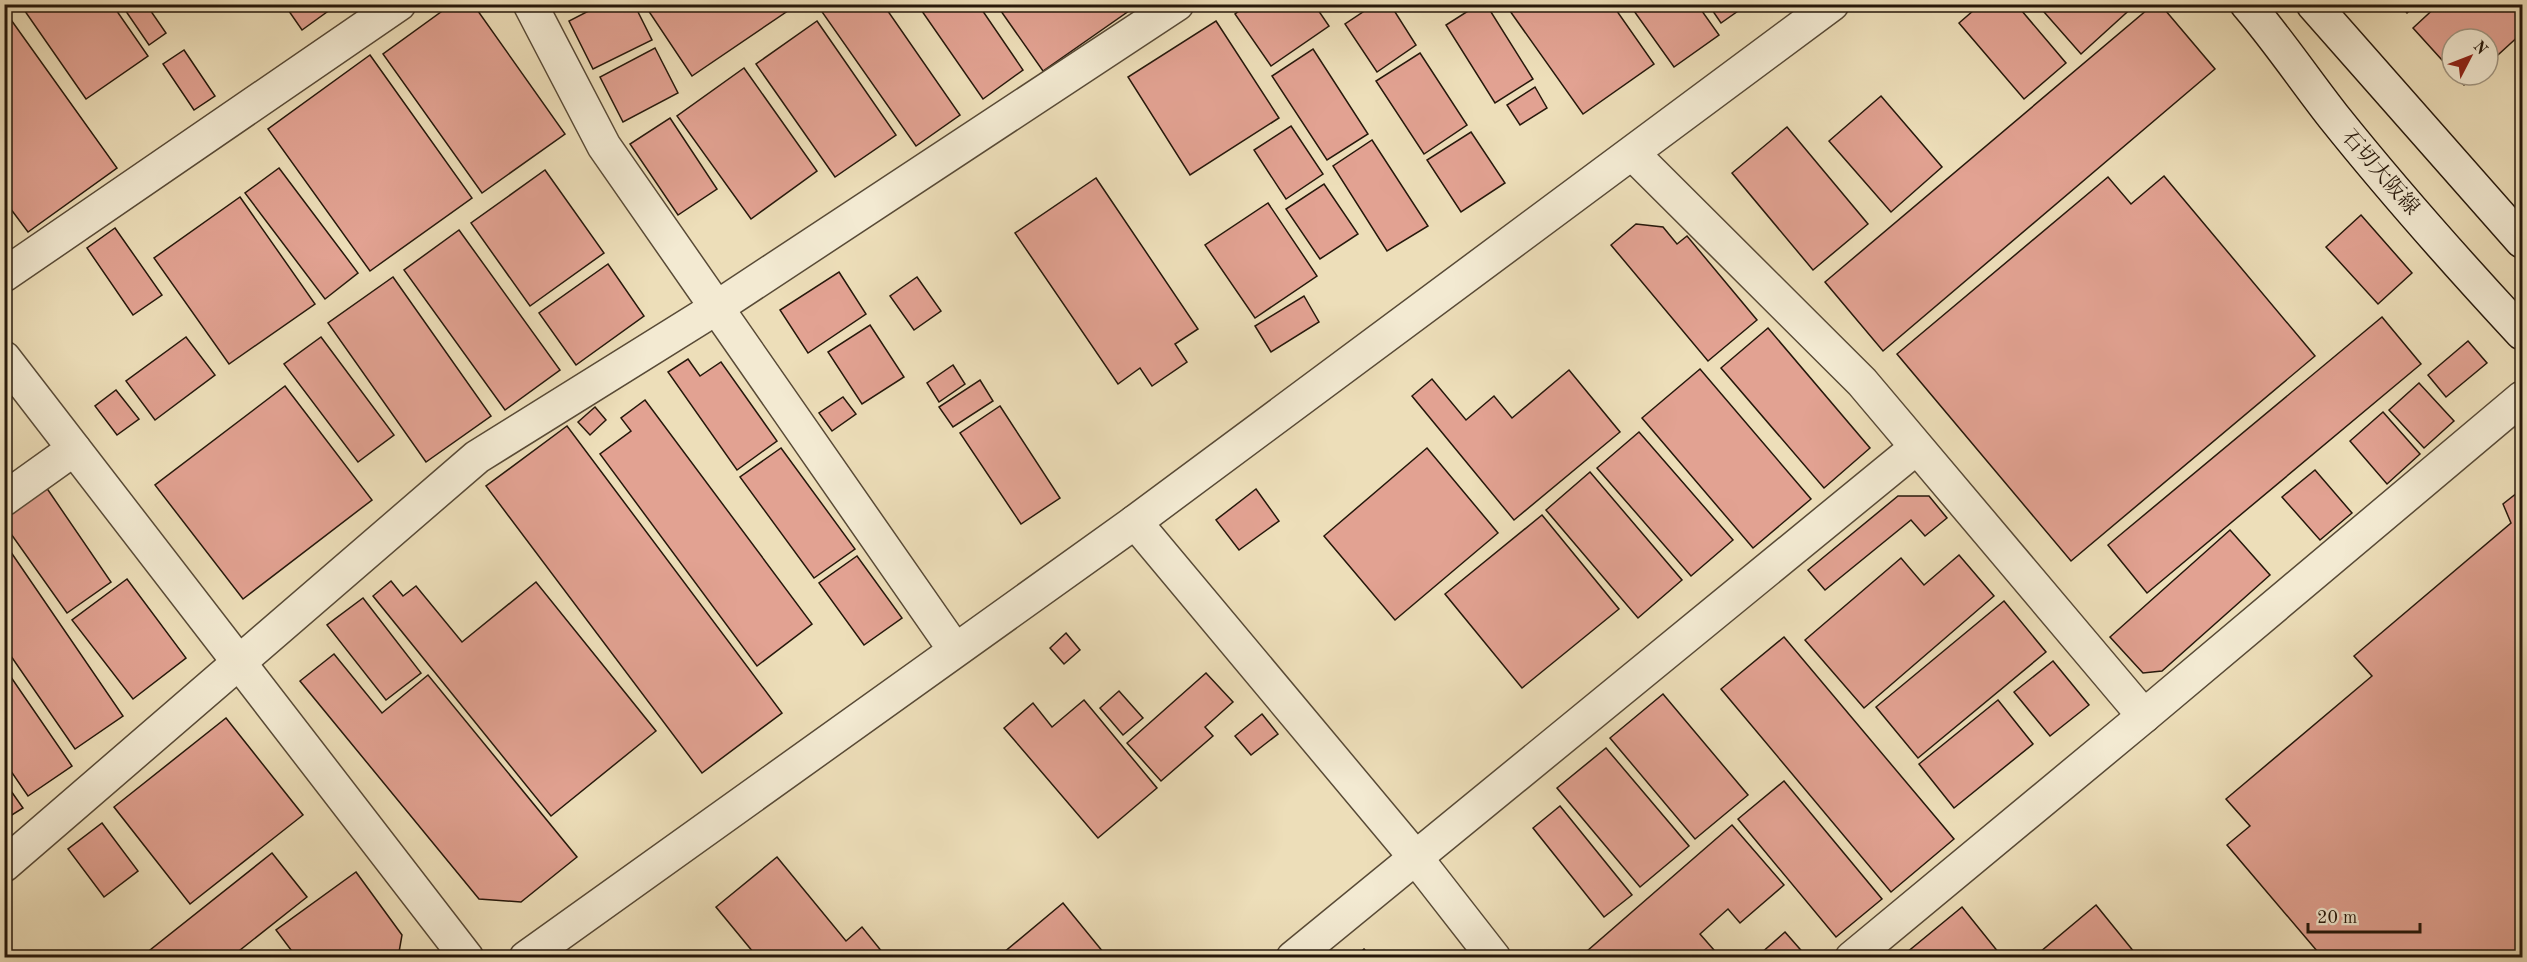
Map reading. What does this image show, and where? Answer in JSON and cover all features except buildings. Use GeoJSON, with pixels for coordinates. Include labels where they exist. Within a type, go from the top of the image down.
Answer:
{"type":"FeatureCollection","features":[{"type":"Feature","properties":{"kind":"street"},"geometry":{"type":"LineString","coordinates":[[4,275],[399,4]]}},
{"type":"Feature","properties":{"kind":"street"},"geometry":{"type":"LineString","coordinates":[[530,4],[604,146],[955,650]]}},
{"type":"Feature","properties":{"kind":"street"},"geometry":{"type":"LineString","coordinates":[[4,865],[240,664],[477,457],[716,308],[1177,4]]}},
{"type":"Feature","properties":{"kind":"street"},"geometry":{"type":"LineString","coordinates":[[526,957],[1135,522],[1832,4]]}},
{"type":"Feature","properties":{"kind":"street","name":"石切大阪線"},"geometry":{"type":"LineString","coordinates":[[2247,4],[2278,41],[2334,117],[2485,293],[2523,333]]}},
{"type":"Feature","properties":{"kind":"street"},"geometry":{"type":"LineString","coordinates":[[2313,4],[2523,241]]}},
{"type":"Feature","properties":{"kind":"street"},"geometry":{"type":"LineString","coordinates":[[1633,154],[1862,382],[2144,716]]}},
{"type":"Feature","properties":{"kind":"street"},"geometry":{"type":"LineString","coordinates":[[4,358],[467,957]]}},
{"type":"Feature","properties":{"kind":"street"},"geometry":{"type":"LineString","coordinates":[[1852,957],[2523,398]]}},
{"type":"Feature","properties":{"kind":"street"},"geometry":{"type":"LineString","coordinates":[[1293,957],[1916,448]]}},
{"type":"Feature","properties":{"kind":"street"},"geometry":{"type":"LineString","coordinates":[[4,499],[74,449]]}},
{"type":"Feature","properties":{"kind":"street"},"geometry":{"type":"LineString","coordinates":[[1135,522],[1416,858],[1494,957]]}}]}
